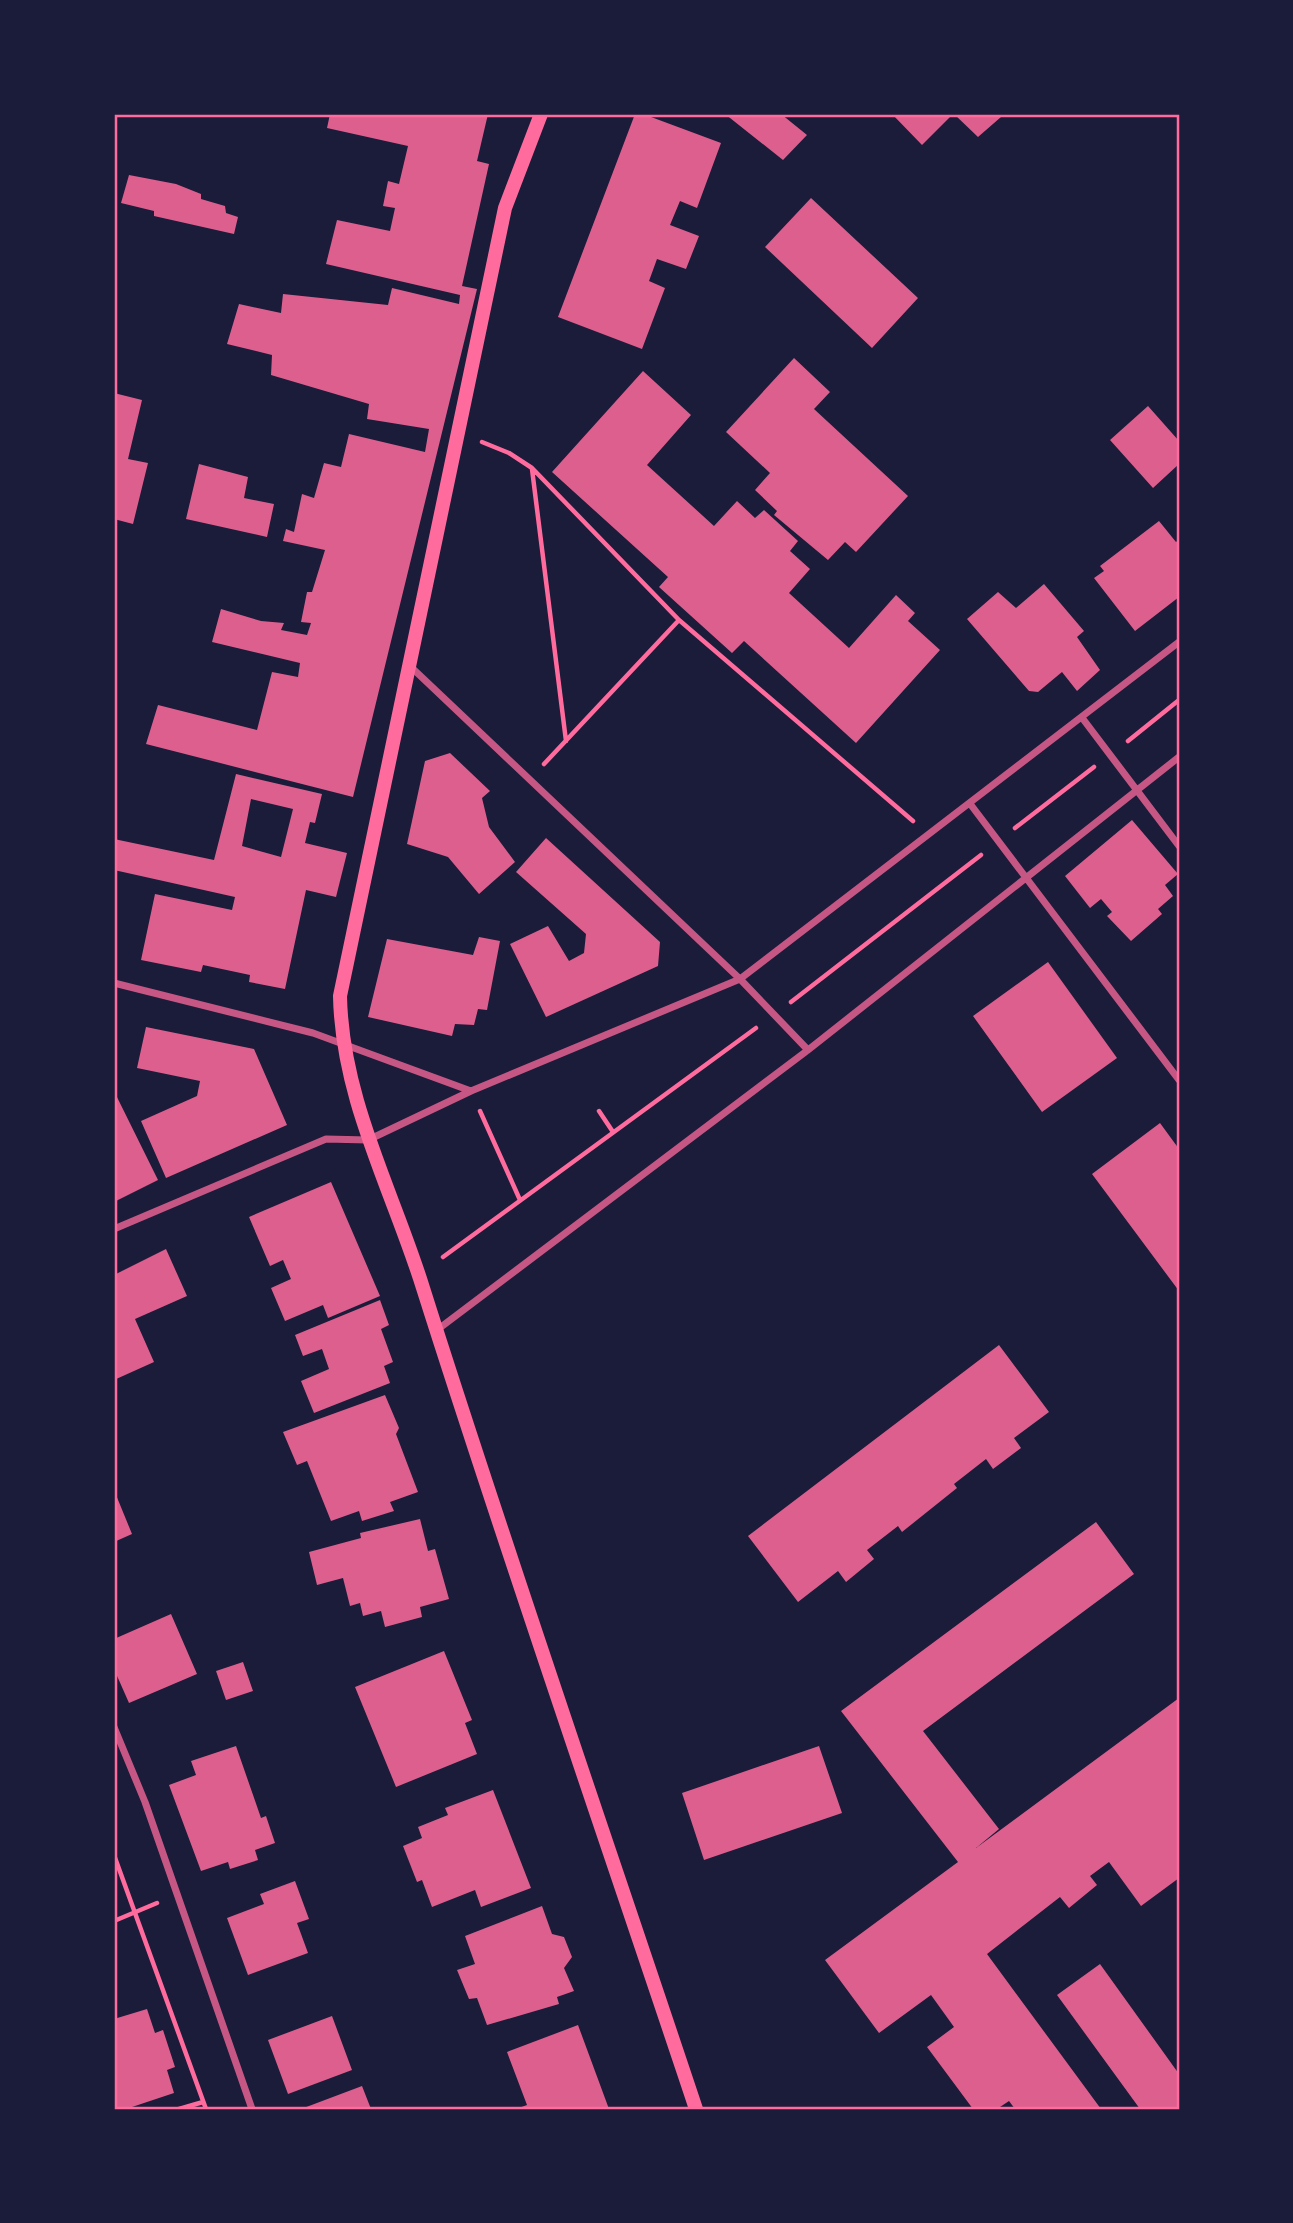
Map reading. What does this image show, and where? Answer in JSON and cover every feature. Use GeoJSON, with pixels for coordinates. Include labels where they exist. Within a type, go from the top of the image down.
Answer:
{"type":"FeatureCollection","features":[{"type":"Feature","properties":{"kind":"main road"},"geometry":{"type":"LineString","coordinates":[[541,114],[505,208],[340,996],[342,1044],[368,1140],[396,1208],[696,2109]]}},
{"type":"Feature","properties":{"kind":"street"},"geometry":{"type":"LineString","coordinates":[[114,1229],[326,1139],[368,1140],[471,1091],[740,979],[971,805],[1179,642]]}},
{"type":"Feature","properties":{"kind":"street"},"geometry":{"type":"LineString","coordinates":[[408,664],[740,979],[807,1051]]}},
{"type":"Feature","properties":{"kind":"street"},"geometry":{"type":"LineString","coordinates":[[1083,719],[1179,846]]}},
{"type":"Feature","properties":{"kind":"street"},"geometry":{"type":"LineString","coordinates":[[437,1331],[807,1051],[1179,757]]}},
{"type":"Feature","properties":{"kind":"street"},"geometry":{"type":"LineString","coordinates":[[971,805],[1179,1080]]}},
{"type":"Feature","properties":{"kind":"street"},"geometry":{"type":"LineString","coordinates":[[114,983],[299,1029],[471,1091]]}},
{"type":"Feature","properties":{"kind":"street"},"geometry":{"type":"LineString","coordinates":[[114,1727],[149,1813],[252,2109]]}},
{"type":"Feature","properties":{"kind":"path"},"geometry":{"type":"LineString","coordinates":[[476,440],[509,453],[532,468],[680,620],[913,821]]}},
{"type":"Feature","properties":{"kind":"path"},"geometry":{"type":"LineString","coordinates":[[532,468],[566,741]]}},
{"type":"Feature","properties":{"kind":"path"},"geometry":{"type":"LineString","coordinates":[[540,767],[680,620]]}},
{"type":"Feature","properties":{"kind":"path"},"geometry":{"type":"LineString","coordinates":[[1127,741],[1179,700]]}},
{"type":"Feature","properties":{"kind":"path"},"geometry":{"type":"LineString","coordinates":[[1006,835],[1096,766]]}},
{"type":"Feature","properties":{"kind":"path"},"geometry":{"type":"LineString","coordinates":[[782,1009],[983,854]]}},
{"type":"Feature","properties":{"kind":"path"},"geometry":{"type":"LineString","coordinates":[[443,1257],[757,1027]]}},
{"type":"Feature","properties":{"kind":"path"},"geometry":{"type":"LineString","coordinates":[[471,1091],[520,1200]]}},
{"type":"Feature","properties":{"kind":"path"},"geometry":{"type":"LineString","coordinates":[[598,1111],[613,1132]]}},
{"type":"Feature","properties":{"kind":"path"},"geometry":{"type":"LineString","coordinates":[[114,1855],[138,1911],[206,2109]]}},
{"type":"Feature","properties":{"kind":"path"},"geometry":{"type":"LineString","coordinates":[[114,1921],[138,1911]]}},
{"type":"Feature","properties":{"kind":"path"},"geometry":{"type":"LineString","coordinates":[[179,2109],[203,2102]]}},
{"type":"Feature","properties":{"kind":"building"},"geometry":{"type":"Polygon","coordinates":[[[330,114],[488,114],[477,161],[489,164],[462,286],[477,289],[353,797],[146,744],[158,705],[257,730],[272,672],[298,677],[300,663],[212,642],[221,609],[261,621],[284,623],[281,630],[307,635],[311,623],[301,622],[307,592],[312,592],[325,550],[283,541],[286,529],[294,532],[302,494],[314,498],[324,463],[341,467],[349,434],[425,452],[429,429],[367,419],[369,404],[271,375],[272,355],[227,344],[239,304],[281,313],[283,294],[388,305],[392,288],[459,304],[460,295],[326,264],[337,220],[390,231],[395,208],[383,206],[388,181],[399,184],[408,146],[327,128],[330,114]]]}},
{"type":"Feature","properties":{"kind":"building"},"geometry":{"type":"Polygon","coordinates":[[[635,114],[643,114],[721,143],[697,208],[680,201],[670,225],[699,236],[686,269],[657,259],[649,281],[665,288],[642,349],[558,317],[635,114]]]}},
{"type":"Feature","properties":{"kind":"building"},"geometry":{"type":"Polygon","coordinates":[[[725,114],[781,114],[807,135],[783,160],[725,114]]]}},
{"type":"Feature","properties":{"kind":"building"},"geometry":{"type":"Polygon","coordinates":[[[892,114],[953,114],[922,145],[892,114]]]}},
{"type":"Feature","properties":{"kind":"building"},"geometry":{"type":"Polygon","coordinates":[[[954,114],[997,114],[1001,117],[978,137],[954,114]]]}},
{"type":"Feature","properties":{"kind":"building"},"geometry":{"type":"Polygon","coordinates":[[[129,175],[176,184],[201,194],[201,199],[225,206],[226,213],[238,217],[234,234],[154,216],[154,211],[121,203],[129,175]]]}},
{"type":"Feature","properties":{"kind":"building"},"geometry":{"type":"Polygon","coordinates":[[[811,198],[918,298],[872,348],[765,247],[811,198]]]}},
{"type":"Feature","properties":{"kind":"building"},"geometry":{"type":"Polygon","coordinates":[[[794,358],[830,392],[814,409],[908,496],[856,552],[845,542],[828,560],[774,515],[777,511],[755,490],[770,473],[726,432],[794,358]]]}},
{"type":"Feature","properties":{"kind":"building"},"geometry":{"type":"Polygon","coordinates":[[[643,371],[691,415],[647,465],[714,526],[737,501],[755,518],[764,510],[798,541],[790,551],[810,569],[789,593],[849,648],[896,595],[915,613],[908,621],[940,650],[856,743],[744,641],[732,653],[659,587],[668,577],[552,472],[643,371]]]}},
{"type":"Feature","properties":{"kind":"building"},"geometry":{"type":"Polygon","coordinates":[[[114,393],[142,400],[128,459],[148,463],[133,524],[114,519],[114,393]]]}},
{"type":"Feature","properties":{"kind":"building"},"geometry":{"type":"Polygon","coordinates":[[[1148,406],[1179,441],[1179,464],[1153,488],[1110,440],[1148,406]]]}},
{"type":"Feature","properties":{"kind":"building"},"geometry":{"type":"Polygon","coordinates":[[[199,464],[248,477],[244,498],[274,504],[267,537],[186,519],[199,464]]]}},
{"type":"Feature","properties":{"kind":"building"},"geometry":{"type":"Polygon","coordinates":[[[1159,521],[1176,542],[1179,540],[1179,597],[1135,631],[1094,578],[1104,571],[1100,566],[1159,521]]]}},
{"type":"Feature","properties":{"kind":"building"},"geometry":{"type":"Polygon","coordinates":[[[1044,584],[1084,631],[1077,637],[1100,670],[1077,691],[1062,672],[1038,692],[1029,691],[967,619],[998,592],[1016,608],[1044,584]]]}},
{"type":"Feature","properties":{"kind":"building"},"geometry":{"type":"Polygon","coordinates":[[[450,753],[490,791],[482,798],[489,827],[515,862],[479,894],[448,857],[407,844],[425,761],[450,753]]]}},
{"type":"Feature","properties":{"kind":"building"},"geometry":{"type":"Polygon","coordinates":[[[236,774],[322,794],[315,823],[310,822],[305,843],[347,853],[336,897],[306,890],[285,989],[249,982],[250,975],[203,965],[201,972],[141,960],[155,894],[232,910],[235,897],[114,870],[114,839],[214,860],[236,774]],[[251,799],[242,846],[281,857],[293,809],[251,799]]]}},
{"type":"Feature","properties":{"kind":"building"},"geometry":{"type":"Polygon","coordinates":[[[1132,820],[1178,874],[1165,885],[1173,896],[1158,909],[1162,914],[1131,941],[1107,916],[1112,912],[1101,899],[1090,908],[1065,876],[1132,820]]]}},
{"type":"Feature","properties":{"kind":"building"},"geometry":{"type":"Polygon","coordinates":[[[546,838],[660,942],[658,966],[546,1017],[510,944],[548,926],[569,961],[584,953],[586,934],[516,872],[546,838]]]}},
{"type":"Feature","properties":{"kind":"building"},"geometry":{"type":"Polygon","coordinates":[[[479,937],[500,941],[487,1010],[478,1009],[474,1025],[455,1024],[452,1036],[368,1017],[387,939],[473,955],[479,937]]]}},
{"type":"Feature","properties":{"kind":"building"},"geometry":{"type":"Polygon","coordinates":[[[1048,962],[1117,1058],[1042,1112],[973,1016],[1048,962]]]}},
{"type":"Feature","properties":{"kind":"building"},"geometry":{"type":"Polygon","coordinates":[[[146,1027],[254,1049],[287,1125],[166,1178],[141,1121],[197,1096],[200,1081],[137,1068],[146,1027]]]}},
{"type":"Feature","properties":{"kind":"building"},"geometry":{"type":"Polygon","coordinates":[[[114,1091],[158,1180],[114,1202],[114,1091]]]}},
{"type":"Feature","properties":{"kind":"building"},"geometry":{"type":"Polygon","coordinates":[[[1160,1123],[1179,1149],[1179,1291],[1092,1174],[1160,1123]]]}},
{"type":"Feature","properties":{"kind":"building"},"geometry":{"type":"Polygon","coordinates":[[[331,1182],[380,1296],[328,1318],[323,1305],[285,1321],[271,1288],[291,1279],[283,1260],[270,1266],[249,1217],[331,1182]]]}},
{"type":"Feature","properties":{"kind":"building"},"geometry":{"type":"Polygon","coordinates":[[[166,1249],[187,1296],[135,1319],[154,1362],[114,1380],[114,1275],[166,1249]]]}},
{"type":"Feature","properties":{"kind":"building"},"geometry":{"type":"Polygon","coordinates":[[[380,1300],[389,1325],[381,1329],[393,1362],[384,1366],[390,1383],[314,1413],[301,1381],[329,1369],[322,1349],[303,1356],[295,1335],[380,1300]]]}},
{"type":"Feature","properties":{"kind":"building"},"geometry":{"type":"Polygon","coordinates":[[[999,1345],[1049,1412],[1014,1438],[1021,1448],[993,1469],[986,1459],[954,1484],[957,1488],[902,1532],[898,1526],[867,1550],[874,1559],[846,1582],[838,1571],[798,1602],[748,1536],[999,1345]]]}},
{"type":"Feature","properties":{"kind":"building"},"geometry":{"type":"Polygon","coordinates":[[[385,1395],[399,1428],[396,1434],[418,1492],[390,1502],[394,1511],[362,1521],[359,1511],[331,1521],[307,1461],[297,1465],[283,1432],[385,1395]]]}},
{"type":"Feature","properties":{"kind":"building"},"geometry":{"type":"Polygon","coordinates":[[[114,1490],[132,1534],[114,1542],[114,1490]]]}},
{"type":"Feature","properties":{"kind":"building"},"geometry":{"type":"Polygon","coordinates":[[[420,1519],[428,1551],[435,1549],[449,1599],[420,1607],[422,1617],[385,1627],[381,1611],[363,1616],[360,1603],[350,1606],[343,1578],[317,1585],[309,1552],[361,1538],[360,1533],[420,1519]]]}},
{"type":"Feature","properties":{"kind":"building"},"geometry":{"type":"Polygon","coordinates":[[[1096,1522],[1134,1574],[923,1731],[999,1829],[976,1848],[1179,1698],[1179,1878],[1141,1906],[1109,1862],[1090,1876],[1097,1885],[1069,1908],[1060,1897],[987,1954],[1101,2109],[1015,2109],[1009,2101],[997,2109],[973,2109],[927,2047],[954,2027],[931,1995],[879,2033],[825,1960],[958,1862],[841,1711],[1096,1522]]]}},
{"type":"Feature","properties":{"kind":"building"},"geometry":{"type":"Polygon","coordinates":[[[171,1614],[197,1674],[129,1703],[114,1669],[114,1639],[171,1614]]]}},
{"type":"Feature","properties":{"kind":"building"},"geometry":{"type":"Polygon","coordinates":[[[444,1651],[472,1720],[465,1723],[477,1754],[396,1787],[355,1687],[444,1651]]]}},
{"type":"Feature","properties":{"kind":"building"},"geometry":{"type":"Polygon","coordinates":[[[243,1662],[253,1691],[226,1700],[216,1671],[243,1662]]]}},
{"type":"Feature","properties":{"kind":"building"},"geometry":{"type":"Polygon","coordinates":[[[236,1746],[261,1818],[266,1816],[275,1843],[255,1850],[258,1860],[230,1869],[228,1862],[201,1871],[169,1785],[196,1775],[191,1761],[236,1746]]]}},
{"type":"Feature","properties":{"kind":"building"},"geometry":{"type":"Polygon","coordinates":[[[819,1746],[842,1813],[704,1860],[682,1793],[819,1746]]]}},
{"type":"Feature","properties":{"kind":"building"},"geometry":{"type":"Polygon","coordinates":[[[493,1790],[531,1888],[481,1907],[475,1890],[432,1907],[422,1880],[417,1882],[403,1846],[422,1838],[418,1827],[448,1815],[445,1808],[493,1790]]]}},
{"type":"Feature","properties":{"kind":"building"},"geometry":{"type":"Polygon","coordinates":[[[295,1881],[309,1919],[297,1923],[308,1953],[248,1975],[227,1918],[264,1904],[260,1894],[295,1881]]]}},
{"type":"Feature","properties":{"kind":"building"},"geometry":{"type":"Polygon","coordinates":[[[542,1906],[552,1934],[564,1937],[572,1957],[564,1968],[574,1991],[557,1997],[559,2004],[487,2025],[477,1998],[469,1999],[457,1970],[475,1964],[465,1936],[542,1906]]]}},
{"type":"Feature","properties":{"kind":"building"},"geometry":{"type":"Polygon","coordinates":[[[1100,1964],[1179,2074],[1178,2109],[1140,2109],[1057,1995],[1100,1964]]]}},
{"type":"Feature","properties":{"kind":"building"},"geometry":{"type":"Polygon","coordinates":[[[147,2009],[155,2033],[163,2030],[175,2067],[167,2070],[174,2093],[126,2109],[114,2109],[114,2019],[147,2009]]]}},
{"type":"Feature","properties":{"kind":"building"},"geometry":{"type":"Polygon","coordinates":[[[332,2016],[352,2070],[288,2094],[268,2040],[332,2016]]]}},
{"type":"Feature","properties":{"kind":"building"},"geometry":{"type":"Polygon","coordinates":[[[578,2025],[609,2109],[516,2109],[527,2105],[507,2052],[578,2025]]]}},
{"type":"Feature","properties":{"kind":"building"},"geometry":{"type":"Polygon","coordinates":[[[362,2086],[371,2109],[301,2109],[362,2086]]]}}]}
